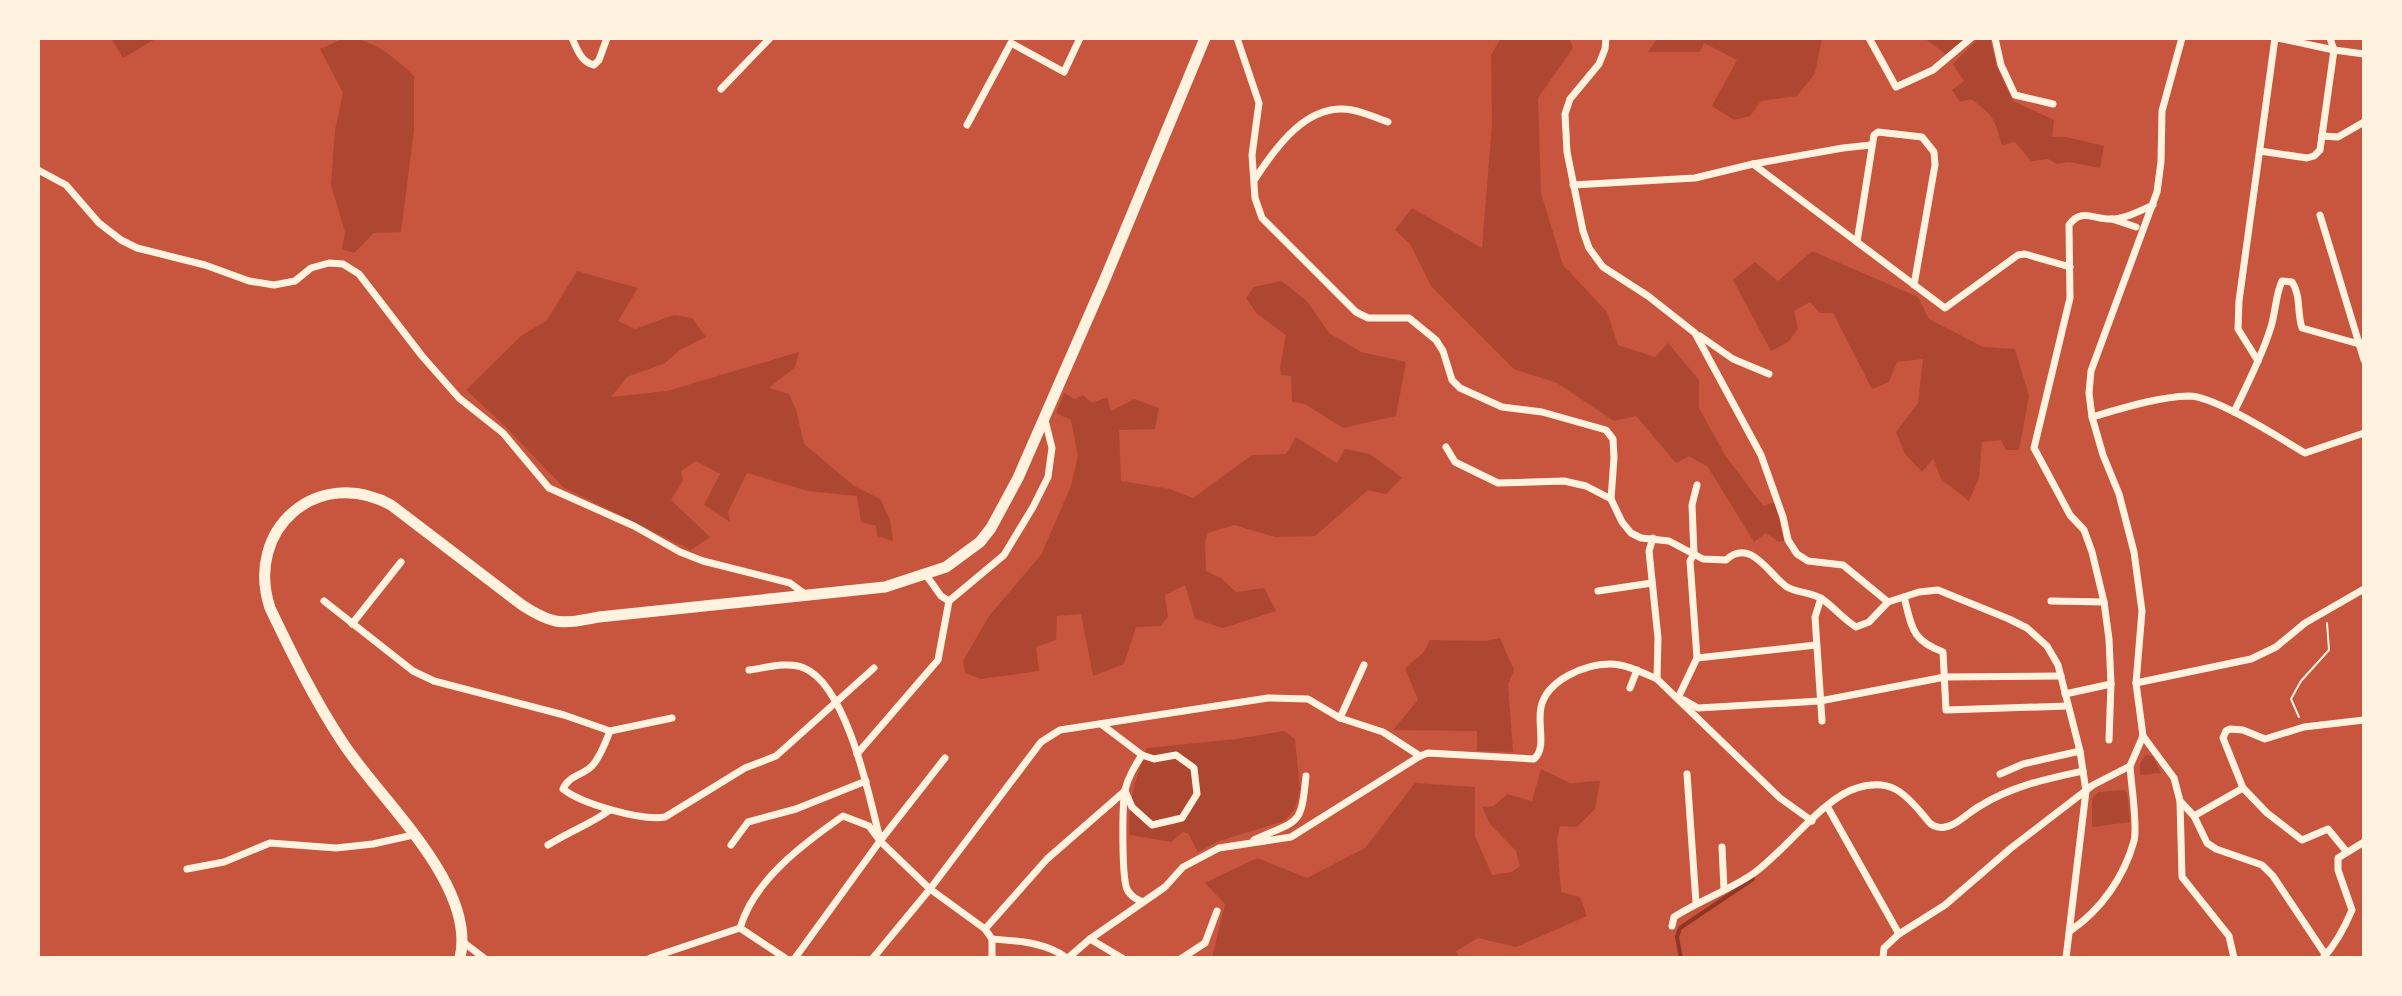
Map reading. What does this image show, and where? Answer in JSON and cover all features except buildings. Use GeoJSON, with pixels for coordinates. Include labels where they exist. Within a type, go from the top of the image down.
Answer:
{"type":"FeatureCollection","features":[{"type":"Feature","properties":{"kind":"main road"},"geometry":{"type":"LineString","coordinates":[[460,958],[463,942],[456,902],[444,876],[362,772],[322,710],[270,608],[265,592],[265,554],[283,522],[296,509],[313,499],[337,492],[351,491],[378,498],[522,605],[543,618],[565,624],[599,617],[885,587],[926,575],[966,555],[991,528],[1018,478],[1205,38]]}},
{"type":"Feature","properties":{"kind":"street"},"geometry":{"type":"LineString","coordinates":[[572,38],[587,64],[594,65],[607,38]]}},
{"type":"Feature","properties":{"kind":"street"},"geometry":{"type":"LineString","coordinates":[[721,89],[770,38]]}},
{"type":"Feature","properties":{"kind":"street"},"geometry":{"type":"LineString","coordinates":[[967,125],[1011,43],[1064,72],[1080,38]]}},
{"type":"Feature","properties":{"kind":"street"},"geometry":{"type":"LineString","coordinates":[[1237,38],[1259,103],[1253,134],[1254,181],[1255,198],[1262,218],[1356,312],[1368,318],[1409,318],[1436,340],[1443,351],[1452,380],[1460,388],[1502,407],[1542,412],[1606,430],[1613,439],[1611,499],[1631,533],[1641,538],[1669,541],[1703,559],[1716,561],[1744,553],[1758,558],[1778,581],[1792,590],[1821,598],[1856,627],[1869,622],[1888,602],[1919,592],[1938,590],[2027,628],[2047,646],[2061,676],[2080,751],[2086,791],[2066,958]]}},
{"type":"Feature","properties":{"kind":"street"},"geometry":{"type":"LineString","coordinates":[[1606,38],[1599,64],[1570,99],[1565,114],[1567,152],[1589,248],[1603,267],[1648,296],[1695,333],[1733,359],[1769,374]]}},
{"type":"Feature","properties":{"kind":"street"},"geometry":{"type":"LineString","coordinates":[[1869,38],[1896,87],[1933,70],[1971,38]]}},
{"type":"Feature","properties":{"kind":"street"},"geometry":{"type":"LineString","coordinates":[[1995,38],[2001,65],[2015,95],[2053,104]]}},
{"type":"Feature","properties":{"kind":"street"},"geometry":{"type":"LineString","coordinates":[[2182,38],[2162,111],[2161,162],[2153,205],[2091,371],[2089,393],[2092,417],[2119,494],[2134,552],[2142,611],[2136,683],[2143,736],[2174,778],[2180,801],[2182,877],[2229,936],[2234,958]]}},
{"type":"Feature","properties":{"kind":"street"},"geometry":{"type":"LineString","coordinates":[[2258,361],[2238,329],[2239,301],[2277,38],[2364,54]]}},
{"type":"Feature","properties":{"kind":"street"},"geometry":{"type":"LineString","coordinates":[[2260,151],[2314,156],[2320,150],[2334,50],[2330,38]]}},
{"type":"Feature","properties":{"kind":"street"},"geometry":{"type":"LineString","coordinates":[[1254,181],[1276,146],[1302,123],[1323,113],[1354,110],[1388,122]]}},
{"type":"Feature","properties":{"kind":"street"},"geometry":{"type":"LineString","coordinates":[[2322,136],[2338,137],[2364,122]]}},
{"type":"Feature","properties":{"kind":"street"},"geometry":{"type":"LineString","coordinates":[[1857,242],[1874,135],[1878,132],[1922,137],[1934,152],[1935,165],[1914,285]]}},
{"type":"Feature","properties":{"kind":"street"},"geometry":{"type":"LineString","coordinates":[[1573,185],[1695,178],[1753,164],[1871,145]]}},
{"type":"Feature","properties":{"kind":"street"},"geometry":{"type":"LineString","coordinates":[[1753,164],[1945,308],[2018,255],[2025,254],[2070,267]]}},
{"type":"Feature","properties":{"kind":"street"},"geometry":{"type":"LineString","coordinates":[[38,170],[66,185],[99,223],[137,248],[205,265],[249,281],[274,285],[295,281],[311,268],[329,263],[343,264],[359,274],[422,356],[459,398],[503,433],[549,488],[634,526],[680,552],[703,561],[790,583],[807,596]]}},
{"type":"Feature","properties":{"kind":"street"},"geometry":{"type":"LineString","coordinates":[[2110,219],[2153,205]]}},
{"type":"Feature","properties":{"kind":"street"},"geometry":{"type":"LineString","coordinates":[[2109,740],[2111,684],[2104,602],[2084,530],[2070,515],[2034,448],[2070,298],[2069,225],[2075,217],[2083,214],[2136,227]]}},
{"type":"Feature","properties":{"kind":"street"},"geometry":{"type":"LineString","coordinates":[[2320,215],[2364,360]]}},
{"type":"Feature","properties":{"kind":"street"},"geometry":{"type":"LineString","coordinates":[[2234,412],[2276,312],[2277,292],[2282,281],[2292,282],[2298,290],[2297,313],[2302,328],[2361,343]]}},
{"type":"Feature","properties":{"kind":"street"},"geometry":{"type":"LineString","coordinates":[[1695,333],[1761,455],[1788,540],[1797,554],[1808,561],[1843,565],[1888,602]]}},
{"type":"Feature","properties":{"kind":"street"},"geometry":{"type":"LineString","coordinates":[[2092,417],[2140,403],[2192,396],[2234,412],[2305,453],[2364,433]]}},
{"type":"Feature","properties":{"kind":"street"},"geometry":{"type":"LineString","coordinates":[[857,754],[938,660],[949,601],[1004,555],[1033,507],[1048,477],[1052,448],[1044,414]]}},
{"type":"Feature","properties":{"kind":"street"},"geometry":{"type":"LineString","coordinates":[[1446,447],[1455,462],[1498,483],[1564,481],[1586,486],[1611,499]]}},
{"type":"Feature","properties":{"kind":"street"},"geometry":{"type":"LineString","coordinates":[[1678,698],[1697,658],[1690,561],[1694,554],[1692,505],[1697,485]]}},
{"type":"Feature","properties":{"kind":"street"},"geometry":{"type":"LineString","coordinates":[[1653,538],[1649,551],[1658,638],[1657,679]]}},
{"type":"Feature","properties":{"kind":"street"},"geometry":{"type":"LineString","coordinates":[[352,624],[401,562]]}},
{"type":"Feature","properties":{"kind":"street"},"geometry":{"type":"LineString","coordinates":[[926,575],[941,596],[949,601]]}},
{"type":"Feature","properties":{"kind":"street"},"geometry":{"type":"LineString","coordinates":[[1598,591],[1652,583]]}},
{"type":"Feature","properties":{"kind":"street"},"geometry":{"type":"LineString","coordinates":[[2136,683],[2251,659],[2276,647],[2325,610],[2364,589]]}},
{"type":"Feature","properties":{"kind":"street"},"geometry":{"type":"LineString","coordinates":[[1904,597],[1912,631],[1943,652],[1946,710],[2068,706]]}},
{"type":"Feature","properties":{"kind":"street"},"geometry":{"type":"LineString","coordinates":[[1821,598],[1815,617],[1822,721]]}},
{"type":"Feature","properties":{"kind":"street"},"geometry":{"type":"LineString","coordinates":[[324,601],[413,671],[434,681],[564,715],[610,731],[672,718]]}},
{"type":"Feature","properties":{"kind":"street"},"geometry":{"type":"LineString","coordinates":[[2051,601],[2104,602]]}},
{"type":"Feature","properties":{"kind":"street"},"geometry":{"type":"LineString","coordinates":[[1697,658],[1816,645]]}},
{"type":"Feature","properties":{"kind":"street"},"geometry":{"type":"LineString","coordinates":[[992,939],[1021,941],[1055,949],[1068,958],[1165,887],[1183,867],[1219,848],[1291,837],[1420,756],[1428,753],[1534,759],[1540,754],[1542,744],[1538,727],[1544,696],[1557,682],[1582,669],[1612,664],[1657,679],[1780,798],[1812,821]]}},
{"type":"Feature","properties":{"kind":"street"},"geometry":{"type":"LineString","coordinates":[[749,670],[791,665],[804,667],[819,677],[837,702],[857,754],[880,841]]}},
{"type":"Feature","properties":{"kind":"street"},"geometry":{"type":"LineString","coordinates":[[1340,718],[1364,665]]}},
{"type":"Feature","properties":{"kind":"street"},"geometry":{"type":"LineString","coordinates":[[610,731],[600,755],[590,768],[568,780],[563,789],[610,810],[651,819],[665,817],[745,768],[776,756],[874,668]]}},
{"type":"Feature","properties":{"kind":"street"},"geometry":{"type":"LineString","coordinates":[[1630,688],[1637,670]]}},
{"type":"Feature","properties":{"kind":"street"},"geometry":{"type":"LineString","coordinates":[[1678,698],[1698,708],[1820,701],[1945,677],[2061,676]]}},
{"type":"Feature","properties":{"kind":"street"},"geometry":{"type":"LineString","coordinates":[[2065,694],[2111,684]]}},
{"type":"Feature","properties":{"kind":"street"},"geometry":{"type":"LineString","coordinates":[[873,958],[930,889],[1041,742],[1060,730],[1268,698],[1308,699],[1340,718],[1383,732],[1420,756]]}},
{"type":"Feature","properties":{"kind":"street"},"geometry":{"type":"LineString","coordinates":[[2346,851],[2328,829],[2302,840],[2267,813],[2243,788],[2223,738],[2230,729],[2243,730],[2265,739],[2304,727],[2364,720]]}},
{"type":"Feature","properties":{"kind":"street"},"geometry":{"type":"LineString","coordinates":[[1101,724],[1142,755],[1154,759],[1176,755],[1194,768],[1197,794],[1182,818],[1152,825],[1132,807],[1125,791]]}},
{"type":"Feature","properties":{"kind":"street"},"geometry":{"type":"LineString","coordinates":[[2070,931],[2086,920],[2111,893],[2135,839],[2130,766],[2143,736]]}},
{"type":"Feature","properties":{"kind":"street"},"geometry":{"type":"LineString","coordinates":[[2000,774],[2023,764],[2080,751]]}},
{"type":"Feature","properties":{"kind":"street"},"geometry":{"type":"LineString","coordinates":[[1142,755],[1125,791],[1126,888],[1133,899],[1143,902]]}},
{"type":"Feature","properties":{"kind":"street"},"geometry":{"type":"LineString","coordinates":[[795,958],[945,758]]}},
{"type":"Feature","properties":{"kind":"street"},"geometry":{"type":"LineString","coordinates":[[1883,958],[1884,948],[1899,934],[1945,905],[2011,848],[2086,791],[2130,766]]}},
{"type":"Feature","properties":{"kind":"street"},"geometry":{"type":"LineString","coordinates":[[1672,926],[1674,917],[1758,870],[1842,793],[1881,783],[1904,793],[1930,824],[1940,828],[1949,827],[1978,807],[2019,786],[2083,771]]}},
{"type":"Feature","properties":{"kind":"street"},"geometry":{"type":"LineString","coordinates":[[1687,774],[1696,903]]}},
{"type":"Feature","properties":{"kind":"street"},"geometry":{"type":"LineString","coordinates":[[1252,841],[1296,820],[1302,813],[1306,776]]}},
{"type":"Feature","properties":{"kind":"street"},"geometry":{"type":"LineString","coordinates":[[731,845],[748,822],[796,809],[866,781]]}},
{"type":"Feature","properties":{"kind":"street"},"geometry":{"type":"LineString","coordinates":[[2194,816],[2243,788]]}},
{"type":"Feature","properties":{"kind":"street"},"geometry":{"type":"LineString","coordinates":[[985,929],[1047,859],[1125,791]]}},
{"type":"Feature","properties":{"kind":"street"},"geometry":{"type":"LineString","coordinates":[[2180,801],[2194,816],[2207,843],[2262,865],[2273,876],[2324,956],[2331,951],[2352,910],[2338,870],[2338,858],[2361,844],[2364,853]]}},
{"type":"Feature","properties":{"kind":"street"},"geometry":{"type":"LineString","coordinates":[[1827,806],[1899,934]]}},
{"type":"Feature","properties":{"kind":"street"},"geometry":{"type":"LineString","coordinates":[[548,845],[610,810]]}},
{"type":"Feature","properties":{"kind":"street"},"geometry":{"type":"LineString","coordinates":[[740,928],[745,909],[796,849],[843,816],[869,826],[880,841],[930,889],[985,929],[992,939],[992,958]]}},
{"type":"Feature","properties":{"kind":"street"},"geometry":{"type":"LineString","coordinates":[[187,869],[224,862],[270,843],[336,848],[413,835]]}},
{"type":"Feature","properties":{"kind":"street"},"geometry":{"type":"LineString","coordinates":[[1722,847],[1724,889]]}},
{"type":"Feature","properties":{"kind":"street"},"geometry":{"type":"LineString","coordinates":[[1182,958],[1205,943],[1217,911]]}},
{"type":"Feature","properties":{"kind":"street"},"geometry":{"type":"LineString","coordinates":[[650,958],[740,928]]}},
{"type":"Feature","properties":{"kind":"street"},"geometry":{"type":"LineString","coordinates":[[740,928],[785,958]]}},
{"type":"Feature","properties":{"kind":"street"},"geometry":{"type":"LineString","coordinates":[[1090,939],[1122,958]]}},
{"type":"Feature","properties":{"kind":"street"},"geometry":{"type":"LineString","coordinates":[[463,942],[484,958]]}},
{"type":"Feature","properties":{"kind":"street"},"geometry":{"type":"LineString","coordinates":[[685,948],[691,958]]}},
{"type":"Feature","properties":{"kind":"path"},"geometry":{"type":"LineString","coordinates":[[2304,727],[2291,699],[2301,681],[2329,650],[2325,610]]}},
{"type":"Feature","properties":{"kind":"shaded area"},"geometry":{"type":"Polygon","coordinates":[[[111,38],[157,38],[123,58],[111,38]]]}},
{"type":"Feature","properties":{"kind":"shaded area"},"geometry":{"type":"Polygon","coordinates":[[[345,38],[374,45],[414,76],[414,130],[401,232],[374,233],[354,253],[342,249],[345,232],[331,185],[335,130],[343,93],[320,49],[345,38]]]}},
{"type":"Feature","properties":{"kind":"shaded area"},"geometry":{"type":"Polygon","coordinates":[[[1501,38],[1569,38],[1573,48],[1538,98],[1541,193],[1563,265],[1607,312],[1618,345],[1655,357],[1668,343],[1699,380],[1699,408],[1725,455],[1763,506],[1775,502],[1784,541],[1779,542],[1766,533],[1754,542],[1708,467],[1689,456],[1676,463],[1636,416],[1614,421],[1557,383],[1514,369],[1431,286],[1410,244],[1395,230],[1412,208],[1482,248],[1492,124],[1491,55],[1501,38]]]}},
{"type":"Feature","properties":{"kind":"shaded area"},"geometry":{"type":"Polygon","coordinates":[[[1658,38],[1822,38],[1815,73],[1797,96],[1761,101],[1750,116],[1734,120],[1712,106],[1737,60],[1704,43],[1700,52],[1648,52],[1658,38]]]}},
{"type":"Feature","properties":{"kind":"shaded area"},"geometry":{"type":"Polygon","coordinates":[[[1924,38],[1965,38],[1947,55],[1924,38]]]}},
{"type":"Feature","properties":{"kind":"shaded area"},"geometry":{"type":"Polygon","coordinates":[[[1979,38],[1990,38],[1996,65],[2013,101],[2054,120],[2052,137],[2104,146],[2100,168],[2069,162],[2057,164],[2048,159],[2031,161],[2015,142],[2002,145],[1989,114],[1971,99],[1960,102],[1952,90],[1964,81],[1953,64],[1979,38]]]}},
{"type":"Feature","properties":{"kind":"shaded area"},"geometry":{"type":"Polygon","coordinates":[[[1812,251],[1918,297],[1929,319],[1983,347],[2015,349],[2029,396],[2019,450],[2006,450],[2001,440],[1982,442],[1979,478],[1969,501],[1941,479],[1933,459],[1922,472],[1905,454],[1896,432],[1918,403],[1923,359],[1897,362],[1889,382],[1872,389],[1833,313],[1820,313],[1810,302],[1794,311],[1798,329],[1788,342],[1771,351],[1733,280],[1755,262],[1778,281],[1812,251]]]}},
{"type":"Feature","properties":{"kind":"shaded area"},"geometry":{"type":"Polygon","coordinates":[[[577,271],[638,288],[618,321],[635,329],[674,315],[692,318],[706,337],[680,350],[665,363],[627,377],[611,397],[667,391],[799,352],[795,367],[769,388],[789,394],[804,444],[854,486],[880,499],[890,520],[893,541],[877,536],[876,526],[861,522],[857,496],[808,491],[747,473],[728,512],[730,522],[704,505],[720,474],[696,461],[681,471],[683,480],[671,500],[710,537],[691,550],[563,487],[466,390],[521,336],[547,320],[577,271]]]}},
{"type":"Feature","properties":{"kind":"shaded area"},"geometry":{"type":"Polygon","coordinates":[[[1281,281],[1307,301],[1329,333],[1361,352],[1406,362],[1396,416],[1343,428],[1305,404],[1292,402],[1291,376],[1281,375],[1280,368],[1286,335],[1257,314],[1246,298],[1254,287],[1281,281]]]}},
{"type":"Feature","properties":{"kind":"shaded area"},"geometry":{"type":"Polygon","coordinates":[[[1064,393],[1074,399],[1083,395],[1092,403],[1107,397],[1111,411],[1134,399],[1159,408],[1155,429],[1119,430],[1121,481],[1170,489],[1193,498],[1252,455],[1286,454],[1296,437],[1337,463],[1345,449],[1370,454],[1402,478],[1386,494],[1368,490],[1315,536],[1275,537],[1234,525],[1208,533],[1205,542],[1206,571],[1221,578],[1236,592],[1264,588],[1276,611],[1223,628],[1195,619],[1185,585],[1165,595],[1168,617],[1160,626],[1136,627],[1124,664],[1093,676],[1081,614],[1057,616],[1056,640],[1036,647],[1039,671],[981,679],[965,673],[963,661],[989,616],[1041,555],[1071,486],[1078,456],[1071,420],[1056,413],[1064,393]]]}},
{"type":"Feature","properties":{"kind":"shaded area"},"geometry":{"type":"Polygon","coordinates":[[[1500,638],[1514,670],[1508,684],[1513,752],[1477,751],[1477,731],[1393,730],[1418,700],[1405,668],[1423,653],[1430,640],[1486,641],[1500,638]]]}},
{"type":"Feature","properties":{"kind":"shaded area"},"geometry":{"type":"Polygon","coordinates":[[[1284,731],[1295,739],[1300,789],[1295,809],[1284,821],[1219,841],[1198,852],[1188,833],[1183,832],[1171,842],[1130,835],[1133,791],[1147,748],[1284,731]]]}},
{"type":"Feature","properties":{"kind":"shaded area"},"geometry":{"type":"Polygon","coordinates":[[[2145,755],[2153,756],[2161,773],[2140,775],[2140,764],[2145,755]]]}},
{"type":"Feature","properties":{"kind":"shaded area"},"geometry":{"type":"Polygon","coordinates":[[[1541,769],[1570,783],[1600,781],[1595,809],[1577,827],[1560,826],[1557,839],[1561,892],[1580,897],[1587,916],[1516,947],[1478,938],[1456,951],[1459,958],[1212,958],[1225,904],[1205,883],[1257,858],[1307,878],[1365,848],[1415,783],[1475,787],[1475,836],[1492,875],[1512,872],[1520,866],[1516,851],[1490,824],[1482,807],[1494,806],[1507,794],[1532,801],[1541,769]]]}},
{"type":"Feature","properties":{"kind":"shaded area"},"geometry":{"type":"Polygon","coordinates":[[[2124,790],[2130,822],[2092,827],[2092,799],[2098,792],[2124,790]]]}},
{"type":"Feature","properties":{"kind":"waterway"},"geometry":{"type":"LineString","coordinates":[[1681,958],[1677,937],[1680,928],[1753,879]]}}]}
